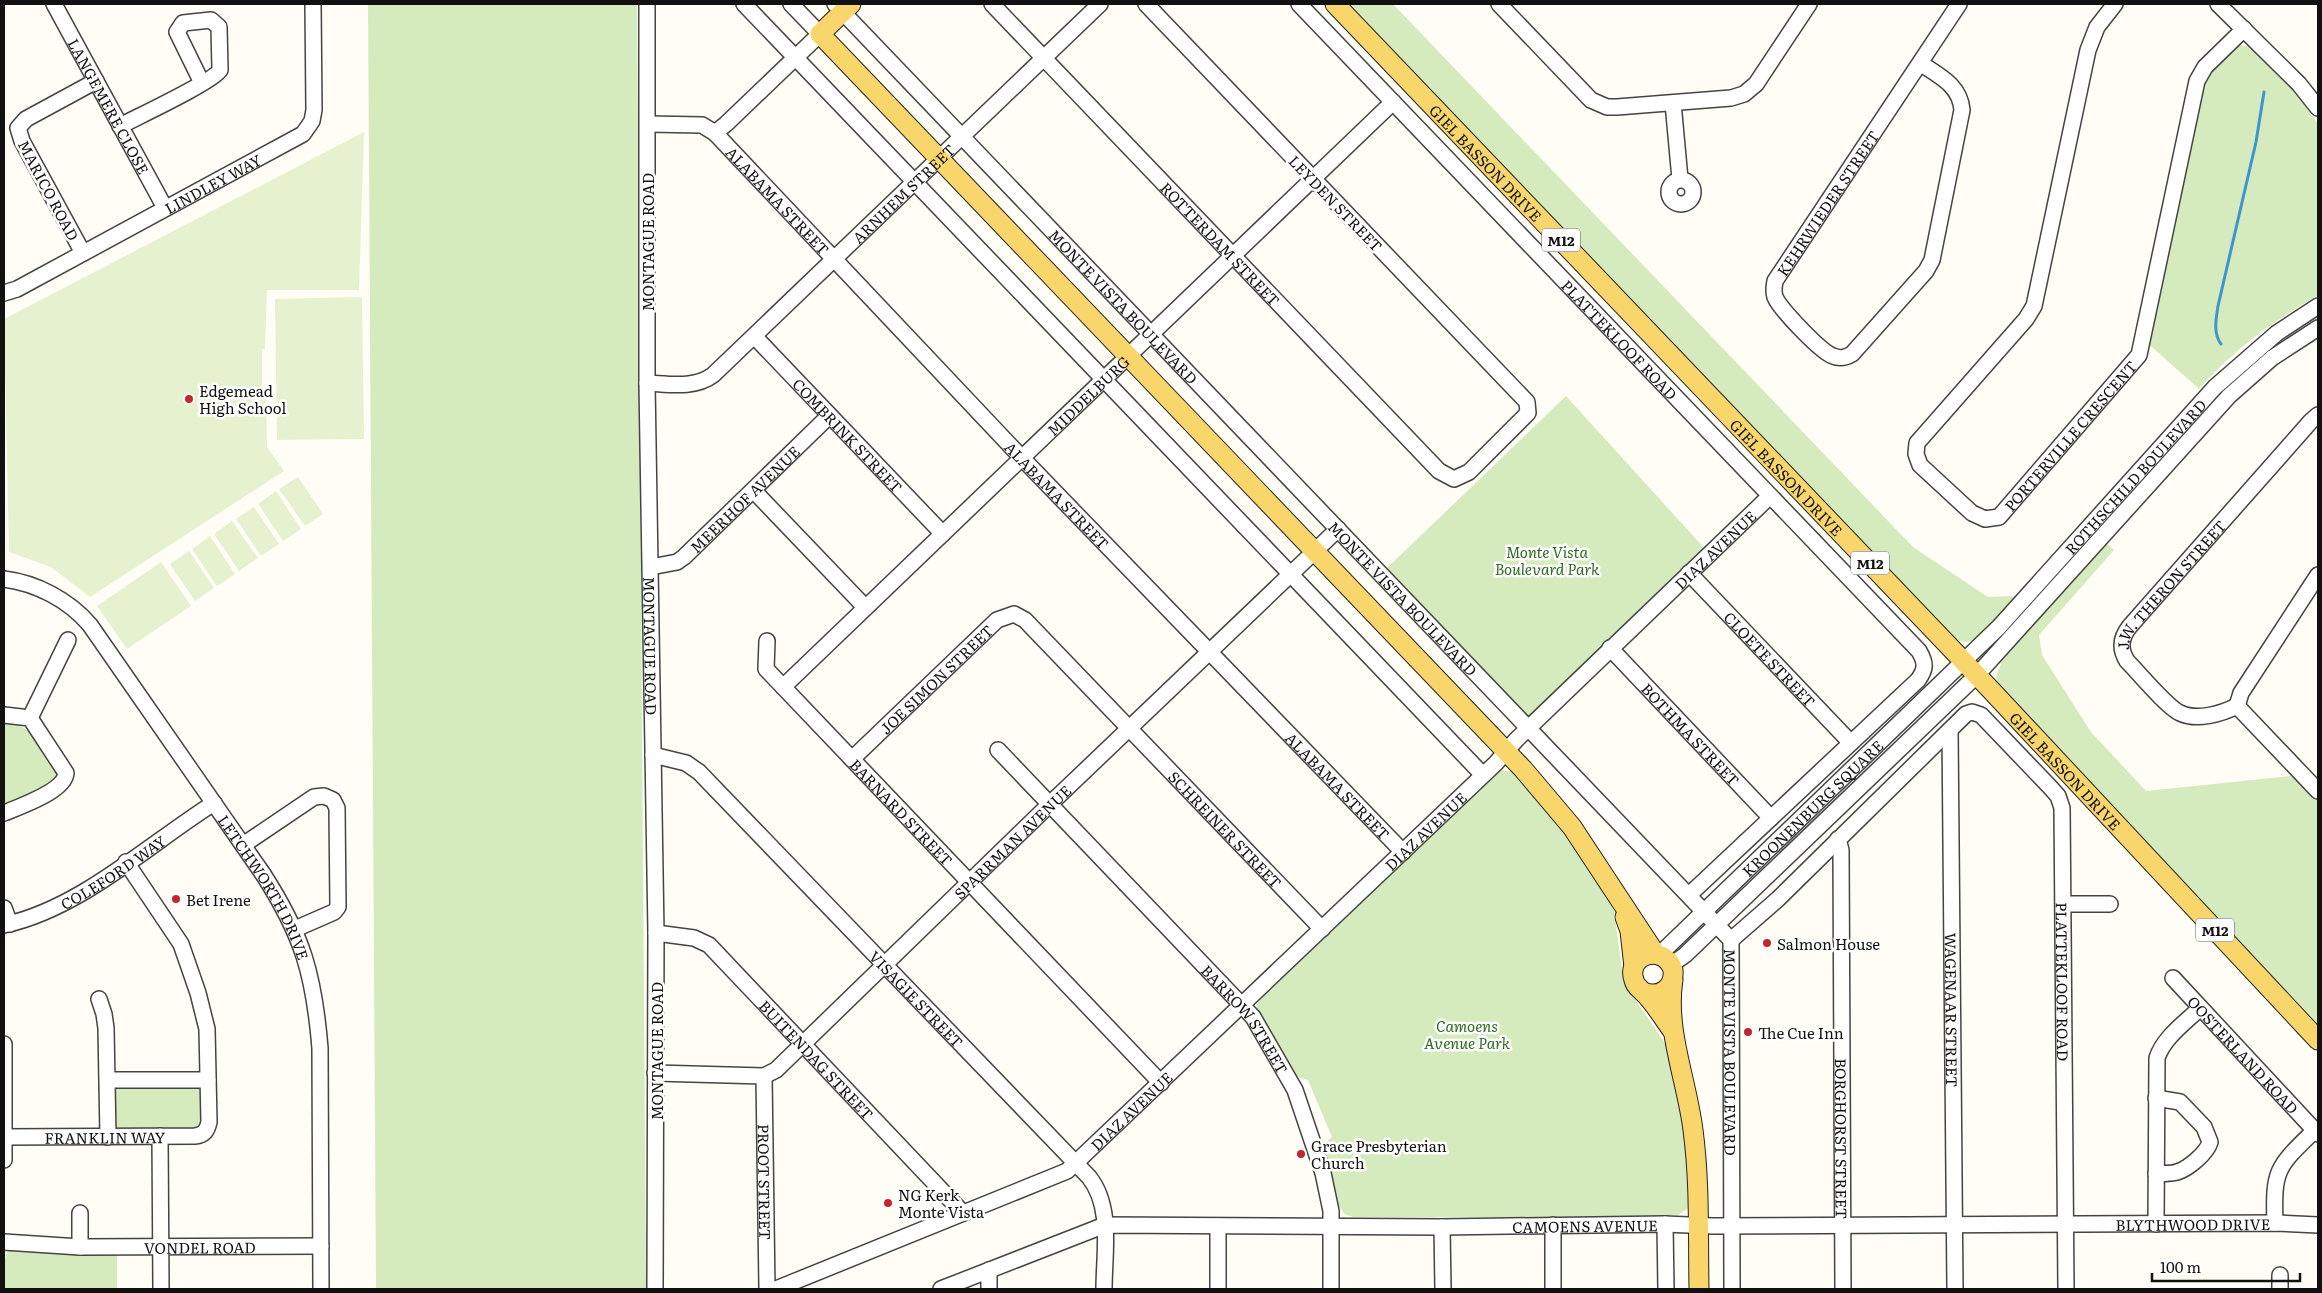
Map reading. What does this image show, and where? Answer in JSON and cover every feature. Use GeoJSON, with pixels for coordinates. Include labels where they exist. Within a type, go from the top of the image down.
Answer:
{"type":"FeatureCollection","features":[{"type":"Feature","properties":{"kind":"main road","name":"GIEL BASSON DRIVE"},"geometry":{"type":"LineString","coordinates":[[1335,4],[1971,669],[2318,1040]]}},
{"type":"Feature","properties":{"kind":"main road"},"geometry":{"type":"LineString","coordinates":[[820,34],[843,6]]}},
{"type":"Feature","properties":{"kind":"main road","name":"MONTE VISTA BOULEVARD"},"geometry":{"type":"LineString","coordinates":[[820,34],[1507,752],[1572,827],[1618,899],[1665,963]]}},
{"type":"Feature","properties":{"kind":"main road","name":"MONTE VISTA BOULEVARD"},"geometry":{"type":"LineString","coordinates":[[1618,899],[1630,931],[1634,967]]}},
{"type":"Feature","properties":{"kind":"main road"},"geometry":{"type":"LineString","coordinates":[[1665,963],[1642,957],[1634,967],[1634,981],[1674,1033]]}},
{"type":"Feature","properties":{"kind":"main road"},"geometry":{"type":"LineString","coordinates":[[1643,992],[1660,993],[1668,988],[1665,963]]}},
{"type":"Feature","properties":{"kind":"main road"},"geometry":{"type":"LineString","coordinates":[[1665,963],[1674,1033],[1685,1081],[1694,1136],[1699,1289]]}},
{"type":"Feature","properties":{"kind":"street","name":"LANGEMERE CLOSE"},"geometry":{"type":"LineString","coordinates":[[54,4],[165,208]]}},
{"type":"Feature","properties":{"kind":"street","name":"LINDLEY WAY"},"geometry":{"type":"LineString","coordinates":[[4,293],[83,253],[299,136],[309,126],[314,110],[313,4]]}},
{"type":"Feature","properties":{"kind":"street","name":"MONTAGUE ROAD"},"geometry":{"type":"LineString","coordinates":[[647,4],[647,383],[656,933],[655,1289]]}},
{"type":"Feature","properties":{"kind":"street"},"geometry":{"type":"LineString","coordinates":[[744,4],[1483,775]]}},
{"type":"Feature","properties":{"kind":"street","name":"MONTE VISTA BOULEVARD"},"geometry":{"type":"LineString","coordinates":[[791,4],[820,34]]}},
{"type":"Feature","properties":{"kind":"street","name":"ROTTERDAM STREET"},"geometry":{"type":"LineString","coordinates":[[992,4],[1439,471],[1454,479]]}},
{"type":"Feature","properties":{"kind":"street","name":"ARNHEM STREET"},"geometry":{"type":"LineString","coordinates":[[647,383],[694,384],[705,381],[755,336],[1100,4]]}},
{"type":"Feature","properties":{"kind":"street","name":"LEYDEN STREET"},"geometry":{"type":"LineString","coordinates":[[1146,4],[1527,402],[1528,413],[1469,472],[1454,479]]}},
{"type":"Feature","properties":{"kind":"street","name":"PLATTEKLOOF ROAD"},"geometry":{"type":"LineString","coordinates":[[1299,4],[1919,651],[1925,664],[1924,671],[1918,680]]}},
{"type":"Feature","properties":{"kind":"street"},"geometry":{"type":"LineString","coordinates":[[1498,4],[1591,100],[1607,107],[1731,98],[1751,89],[1761,78],[1810,4]]}},
{"type":"Feature","properties":{"kind":"street","name":"KEHRWIEDER STREET"},"geometry":{"type":"LineString","coordinates":[[1920,63],[1956,89],[1960,96],[1962,110],[1932,260],[1926,271],[1852,354],[1840,358],[1834,357],[1816,343],[1784,310],[1773,290],[1775,281],[1958,4]]}},
{"type":"Feature","properties":{"kind":"street","name":"PORTERVILLE CRESCENT"},"geometry":{"type":"LineString","coordinates":[[2115,4],[2097,27],[2088,50],[2034,306],[2026,319],[1917,443],[1916,454],[1920,465],[1972,513],[1985,519],[1999,517],[2139,355],[2143,345],[2197,81],[2205,67],[2244,28]]}},
{"type":"Feature","properties":{"kind":"street"},"geometry":{"type":"LineString","coordinates":[[2218,4],[2299,84],[2318,108]]}},
{"type":"Feature","properties":{"kind":"street","name":"MONTE VISTA BOULEVARD"},"geometry":{"type":"LineString","coordinates":[[843,6],[963,136],[1731,940],[1732,1289]]}},
{"type":"Feature","properties":{"kind":"street"},"geometry":{"type":"LineString","coordinates":[[648,124],[702,125],[716,133],[820,34]]}},
{"type":"Feature","properties":{"kind":"street","name":"MARICO ROAD"},"geometry":{"type":"LineString","coordinates":[[83,253],[22,141],[18,128],[26,118],[96,81]]}},
{"type":"Feature","properties":{"kind":"street"},"geometry":{"type":"LineString","coordinates":[[120,126],[202,83]]}},
{"type":"Feature","properties":{"kind":"street","name":"MIDDELBURG"},"geometry":{"type":"LineString","coordinates":[[783,687],[1393,102]]}},
{"type":"Feature","properties":{"kind":"street"},"geometry":{"type":"LineString","coordinates":[[1673,103],[1680,180]]}},
{"type":"Feature","properties":{"kind":"street","name":"ALABAMA STREET"},"geometry":{"type":"LineString","coordinates":[[716,133],[1022,458],[1403,852]]}},
{"type":"Feature","properties":{"kind":"street","name":"ROTHSCHILD BOULEVARD"},"geometry":{"type":"LineString","coordinates":[[1971,669],[1999,627],[2215,388],[2276,333],[2318,306]]}},
{"type":"Feature","properties":{"kind":"street","name":"ROTHSCHILD BOULEVARD"},"geometry":{"type":"LineString","coordinates":[[1971,669],[2229,396],[2272,358],[2318,328]]}},
{"type":"Feature","properties":{"kind":"street","name":"COMBRINK STREET"},"geometry":{"type":"LineString","coordinates":[[755,336],[942,533]]}},
{"type":"Feature","properties":{"kind":"street","name":"J.W. THERON STREET"},"geometry":{"type":"LineString","coordinates":[[2237,706],[2223,713],[2209,715],[2192,716],[2177,712],[2127,661],[2122,652],[2122,640],[2130,626],[2318,415]]}},
{"type":"Feature","properties":{"kind":"street","name":"MEERHOF AVENUE"},"geometry":{"type":"LineString","coordinates":[[651,566],[677,562],[684,557],[829,416]]}},
{"type":"Feature","properties":{"kind":"street"},"geometry":{"type":"LineString","coordinates":[[754,491],[865,607]]}},
{"type":"Feature","properties":{"kind":"street","name":"DIAZ AVENUE"},"geometry":{"type":"LineString","coordinates":[[776,1289],[1067,1171],[1076,1164],[1507,752],[1610,648],[1770,496]]}},
{"type":"Feature","properties":{"kind":"street","name":"SPARRMAN AVENUE"},"geometry":{"type":"LineString","coordinates":[[764,1076],[776,1070],[804,1045],[884,964],[1338,529]]}},
{"type":"Feature","properties":{"kind":"street","name":"CLOETE STREET"},"geometry":{"type":"LineString","coordinates":[[1689,573],[1851,743]]}},
{"type":"Feature","properties":{"kind":"street"},"geometry":{"type":"LineString","coordinates":[[2318,575],[2241,693],[2237,706],[2318,791]]}},
{"type":"Feature","properties":{"kind":"street","name":"LETCHWORTH DRIVE"},"geometry":{"type":"LineString","coordinates":[[4,579],[24,583],[48,593],[86,620],[243,845],[282,903],[295,929],[310,972],[317,1013],[320,1048],[321,1289]]}},
{"type":"Feature","properties":{"kind":"street","name":"JOE SIMON STREET"},"geometry":{"type":"LineString","coordinates":[[852,759],[997,620],[1014,614],[1025,620],[1131,728]]}},
{"type":"Feature","properties":{"kind":"street"},"geometry":{"type":"LineString","coordinates":[[30,718],[68,640]]}},
{"type":"Feature","properties":{"kind":"street","name":"BARNARD STREET"},"geometry":{"type":"LineString","coordinates":[[767,641],[766,669],[1161,1083]]}},
{"type":"Feature","properties":{"kind":"street","name":"BOTHMA STREET"},"geometry":{"type":"LineString","coordinates":[[1610,648],[1771,818]]}},
{"type":"Feature","properties":{"kind":"street","name":"KROONENBURG SQUARE"},"geometry":{"type":"LineString","coordinates":[[1665,963],[1704,910],[1826,793],[1971,669]]}},
{"type":"Feature","properties":{"kind":"street","name":"KROONENBURG SQUARE"},"geometry":{"type":"LineString","coordinates":[[1665,963],[1686,955],[1840,808],[1971,669]]}},
{"type":"Feature","properties":{"kind":"street","name":"KROONENBURG SQUARE"},"geometry":{"type":"LineString","coordinates":[[1689,895],[1918,680]]}},
{"type":"Feature","properties":{"kind":"street","name":"PLATTEKLOOF ROAD"},"geometry":{"type":"LineString","coordinates":[[1950,730],[1972,712],[1981,715],[2050,787],[2060,801],[2063,817],[2066,1289]]}},
{"type":"Feature","properties":{"kind":"street"},"geometry":{"type":"LineString","coordinates":[[4,715],[30,718],[64,767],[66,776],[60,785],[30,803],[4,813]]}},
{"type":"Feature","properties":{"kind":"street","name":"SCHREINER STREET"},"geometry":{"type":"LineString","coordinates":[[1131,728],[1322,929]]}},
{"type":"Feature","properties":{"kind":"street"},"geometry":{"type":"LineString","coordinates":[[1731,940],[1778,900],[1950,730]]}},
{"type":"Feature","properties":{"kind":"street","name":"WAGENAAR STREET"},"geometry":{"type":"LineString","coordinates":[[1950,730],[1955,1289]]}},
{"type":"Feature","properties":{"kind":"street","name":"BARROW STREET"},"geometry":{"type":"LineString","coordinates":[[998,750],[1253,1017],[1295,1090],[1323,1174],[1331,1211],[1331,1289]]}},
{"type":"Feature","properties":{"kind":"street","name":"VISAGIE STREET"},"geometry":{"type":"LineString","coordinates":[[653,756],[686,763],[699,772],[1090,1177],[1103,1203],[1105,1225],[1104,1289]]}},
{"type":"Feature","properties":{"kind":"street"},"geometry":{"type":"LineString","coordinates":[[1812,779],[1853,824]]}},
{"type":"Feature","properties":{"kind":"street"},"geometry":{"type":"LineString","coordinates":[[243,845],[314,797],[324,796],[335,802],[337,808],[338,907],[334,912],[295,929]]}},
{"type":"Feature","properties":{"kind":"street","name":"COLEFORD WAY"},"geometry":{"type":"LineString","coordinates":[[7,925],[55,907],[91,887],[214,803]]}},
{"type":"Feature","properties":{"kind":"street","name":"BORGHORST STREET"},"geometry":{"type":"LineString","coordinates":[[1838,839],[1841,860],[1843,1289]]}},
{"type":"Feature","properties":{"kind":"street"},"geometry":{"type":"LineString","coordinates":[[108,1080],[208,1080],[207,1029],[187,958],[173,930],[126,862]]}},
{"type":"Feature","properties":{"kind":"street"},"geometry":{"type":"LineString","coordinates":[[2063,904],[2110,904]]}},
{"type":"Feature","properties":{"kind":"street"},"geometry":{"type":"LineString","coordinates":[[4,908],[7,925]]}},
{"type":"Feature","properties":{"kind":"street","name":"BUITENDAG STREET"},"geometry":{"type":"LineString","coordinates":[[656,933],[694,938],[709,945],[964,1213]]}},
{"type":"Feature","properties":{"kind":"street","name":"OOSTERLAND ROAD"},"geometry":{"type":"LineString","coordinates":[[2174,978],[2317,1132],[2282,1165],[2274,1193],[2275,1223]]}},
{"type":"Feature","properties":{"kind":"street"},"geometry":{"type":"LineString","coordinates":[[99,999],[105,1021],[108,1136]]}},
{"type":"Feature","properties":{"kind":"street"},"geometry":{"type":"LineString","coordinates":[[2156,1224],[2155,1066],[2160,1048],[2200,1008]]}},
{"type":"Feature","properties":{"kind":"street"},"geometry":{"type":"LineString","coordinates":[[4,1044],[4,1160]]}},
{"type":"Feature","properties":{"kind":"street"},"geometry":{"type":"LineString","coordinates":[[655,1073],[764,1076]]}},
{"type":"Feature","properties":{"kind":"street","name":"PROOT STREET"},"geometry":{"type":"LineString","coordinates":[[764,1076],[767,1289]]}},
{"type":"Feature","properties":{"kind":"street","name":"FRANKLIN WAY"},"geometry":{"type":"LineString","coordinates":[[5,1137],[195,1136],[205,1132],[209,1122],[208,1080]]}},
{"type":"Feature","properties":{"kind":"street"},"geometry":{"type":"LineString","coordinates":[[2156,1098],[2180,1102],[2204,1127],[2210,1142],[2204,1151],[2186,1168],[2177,1172],[2156,1174]]}},
{"type":"Feature","properties":{"kind":"street"},"geometry":{"type":"LineString","coordinates":[[160,1136],[161,1289]]}},
{"type":"Feature","properties":{"kind":"street"},"geometry":{"type":"LineString","coordinates":[[80,1213],[80,1247]]}},
{"type":"Feature","properties":{"kind":"street","name":"BLYTHWOOD DRIVE"},"geometry":{"type":"LineString","coordinates":[[2066,1224],[2275,1223],[2318,1225]]}},
{"type":"Feature","properties":{"kind":"street"},"geometry":{"type":"LineString","coordinates":[[1665,1224],[1666,1289]]}},
{"type":"Feature","properties":{"kind":"street","name":"CAMOENS AVENUE"},"geometry":{"type":"LineString","coordinates":[[1105,1225],[1442,1227],[1665,1224],[2066,1224]]}},
{"type":"Feature","properties":{"kind":"street"},"geometry":{"type":"LineString","coordinates":[[941,1289],[1105,1225]]}},
{"type":"Feature","properties":{"kind":"street"},"geometry":{"type":"LineString","coordinates":[[1553,1225],[1553,1289]]}},
{"type":"Feature","properties":{"kind":"street"},"geometry":{"type":"LineString","coordinates":[[1218,1226],[1218,1289]]}},
{"type":"Feature","properties":{"kind":"street"},"geometry":{"type":"LineString","coordinates":[[1442,1227],[1443,1289]]}},
{"type":"Feature","properties":{"kind":"street","name":"VONDEL ROAD"},"geometry":{"type":"LineString","coordinates":[[4,1242],[80,1247],[321,1246]]}},
{"type":"Feature","properties":{"kind":"street"},"geometry":{"type":"LineString","coordinates":[[989,1270],[989,1289]]}},
{"type":"Feature","properties":{"kind":"green space"},"geometry":{"type":"Polygon","coordinates":[[[368,4],[637,4],[646,1289],[376,1289],[368,4]]]}},
{"type":"Feature","properties":{"kind":"green space"},"geometry":{"type":"Polygon","coordinates":[[[1344,4],[1393,4],[1913,547],[1988,597],[2012,596],[2017,601],[1976,640],[1965,642],[1954,639],[1344,4]]]}},
{"type":"Feature","properties":{"kind":"green space"},"geometry":{"type":"Polygon","coordinates":[[[2241,45],[2250,47],[2294,89],[2318,124],[2318,295],[2255,337],[2199,389],[2152,347],[2148,346],[2202,84],[2218,61],[2229,51],[2241,45]]]}},
{"type":"Feature","properties":{"kind":"green space"},"geometry":{"type":"Polygon","coordinates":[[[364,132],[359,290],[267,290],[265,349],[262,349],[262,389],[266,390],[267,447],[284,471],[90,597],[51,567],[9,552],[4,319],[364,132]]]}},
{"type":"Feature","properties":{"kind":"green space"},"geometry":{"type":"Polygon","coordinates":[[[362,297],[364,439],[277,440],[275,299],[362,297]]]}},
{"type":"Feature","properties":{"kind":"green space","name":"Monte Vista Boulevard Park"},"geometry":{"type":"Polygon","coordinates":[[[1566,396],[1706,550],[1531,719],[1387,568],[1566,396]]]}},
{"type":"Feature","properties":{"kind":"green space"},"geometry":{"type":"Polygon","coordinates":[[[298,477],[323,514],[305,526],[279,489],[298,477]]]}},
{"type":"Feature","properties":{"kind":"green space"},"geometry":{"type":"Polygon","coordinates":[[[276,491],[301,529],[283,541],[258,504],[276,491]]]}},
{"type":"Feature","properties":{"kind":"green space"},"geometry":{"type":"Polygon","coordinates":[[[254,507],[279,544],[261,556],[236,519],[254,507]]]}},
{"type":"Feature","properties":{"kind":"green space"},"geometry":{"type":"Polygon","coordinates":[[[232,521],[258,558],[239,571],[214,534],[232,521]]]}},
{"type":"Feature","properties":{"kind":"green space"},"geometry":{"type":"Polygon","coordinates":[[[210,536],[235,574],[217,586],[192,549],[210,536]]]}},
{"type":"Feature","properties":{"kind":"green space"},"geometry":{"type":"Polygon","coordinates":[[[2106,543],[2114,550],[2039,635],[2042,655],[2091,732],[2146,791],[2290,776],[2293,772],[2318,798],[2318,1027],[1997,685],[1996,676],[2001,664],[1999,662],[2106,543]]]}},
{"type":"Feature","properties":{"kind":"green space"},"geometry":{"type":"Polygon","coordinates":[[[189,551],[214,588],[195,601],[170,564],[189,551]]]}},
{"type":"Feature","properties":{"kind":"green space"},"geometry":{"type":"Polygon","coordinates":[[[161,562],[191,606],[127,649],[97,606],[161,562]]]}},
{"type":"Feature","properties":{"kind":"green space"},"geometry":{"type":"Polygon","coordinates":[[[4,720],[15,723],[32,734],[44,749],[60,776],[34,795],[4,808],[4,720]]]}},
{"type":"Feature","properties":{"kind":"green space","name":"Camoens Avenue Park"},"geometry":{"type":"Polygon","coordinates":[[[1502,770],[1514,772],[1561,827],[1577,849],[1614,911],[1624,983],[1667,1046],[1679,1094],[1687,1154],[1690,1207],[1678,1215],[1661,1215],[1661,1218],[1353,1217],[1344,1214],[1340,1207],[1338,1207],[1322,1145],[1332,1137],[1308,1080],[1294,1076],[1257,1010],[1257,1004],[1261,998],[1496,773],[1502,770]]]}},
{"type":"Feature","properties":{"kind":"green space"},"geometry":{"type":"Polygon","coordinates":[[[114,1087],[201,1087],[203,1124],[200,1129],[116,1129],[114,1127],[114,1087]]]}},
{"type":"Feature","properties":{"kind":"green space"},"geometry":{"type":"Polygon","coordinates":[[[9,1249],[117,1252],[117,1289],[4,1289],[4,1263],[9,1249]]]}},
{"type":"Feature","properties":{"kind":"waterway"},"geometry":{"type":"LineString","coordinates":[[2221,344],[2216,331],[2218,306],[2256,142],[2264,92]]}},
{"type":"Feature","properties":{"kind":"place","name":"Edgemead High School"},"geometry":{"type":"Point","coordinates":[189,399]}},
{"type":"Feature","properties":{"kind":"place","name":"Bet Irene"},"geometry":{"type":"Point","coordinates":[176,899]}},
{"type":"Feature","properties":{"kind":"place","name":"Salmon House"},"geometry":{"type":"Point","coordinates":[1767,943]}},
{"type":"Feature","properties":{"kind":"place","name":"The Cue Inn"},"geometry":{"type":"Point","coordinates":[1748,1032]}},
{"type":"Feature","properties":{"kind":"place","name":"Grace Presbyterian Church"},"geometry":{"type":"Point","coordinates":[1301,1154]}},
{"type":"Feature","properties":{"kind":"place","name":"NG Kerk Monte Vista"},"geometry":{"type":"Point","coordinates":[888,1203]}}]}
